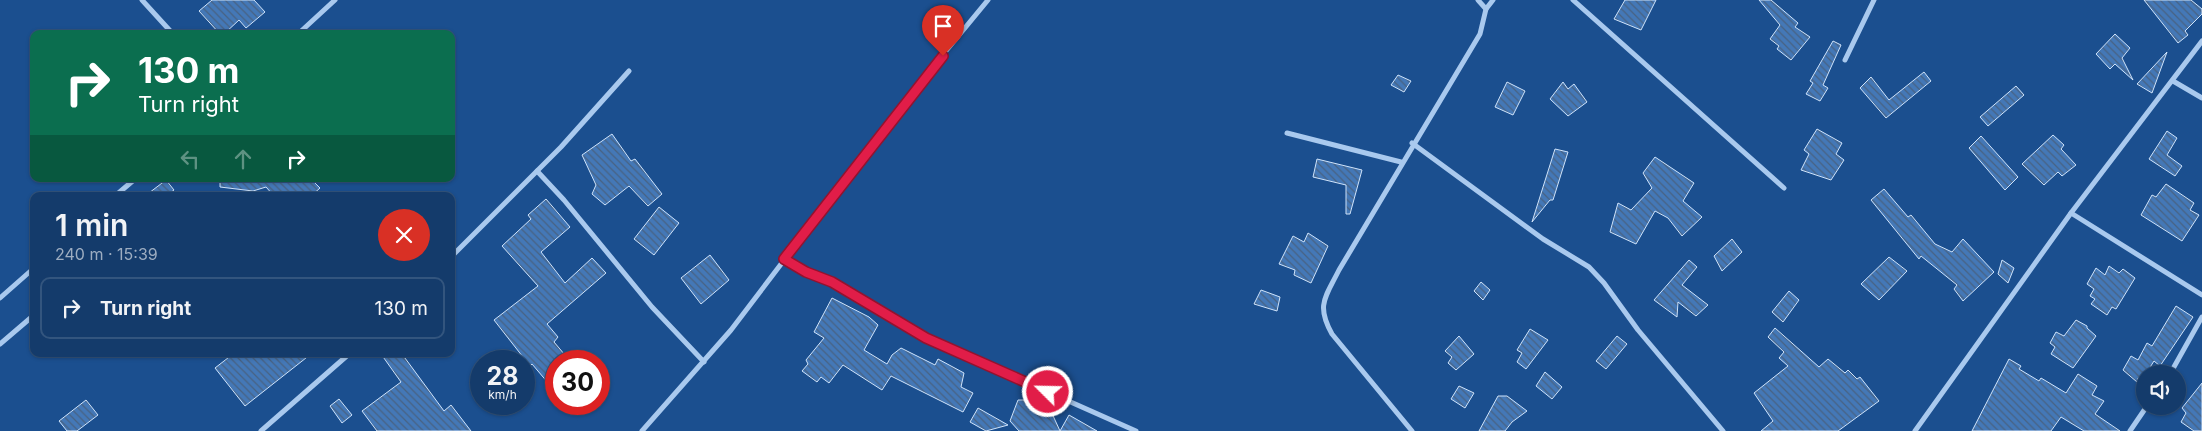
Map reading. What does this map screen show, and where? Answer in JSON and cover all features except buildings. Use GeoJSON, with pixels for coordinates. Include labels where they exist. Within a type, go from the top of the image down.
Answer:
{"type":"FeatureCollection","features":[{"type":"Feature","properties":{"kind":"street"},"geometry":{"type":"LineString","coordinates":[[142,0],[169,30]]}},
{"type":"Feature","properties":{"kind":"street"},"geometry":{"type":"LineString","coordinates":[[302,30],[335,0]]}},
{"type":"Feature","properties":{"kind":"street"},"geometry":{"type":"LineString","coordinates":[[642,431],[732,330],[908,97],[988,0]]}},
{"type":"Feature","properties":{"kind":"street"},"geometry":{"type":"LineString","coordinates":[[1478,0],[1486,9]]}},
{"type":"Feature","properties":{"kind":"street"},"geometry":{"type":"LineString","coordinates":[[1412,431],[1332,334],[1324,319],[1322,308],[1339,270],[1401,162],[1480,34],[1486,9],[1493,0]]}},
{"type":"Feature","properties":{"kind":"street"},"geometry":{"type":"LineString","coordinates":[[1573,0],[1784,188]]}},
{"type":"Feature","properties":{"kind":"street"},"geometry":{"type":"LineString","coordinates":[[1845,60],[1874,0]]}},
{"type":"Feature","properties":{"kind":"street"},"geometry":{"type":"LineString","coordinates":[[1915,431],[2071,213],[2202,41]]}},
{"type":"Feature","properties":{"kind":"street"},"geometry":{"type":"LineString","coordinates":[[455,253],[537,172],[629,71]]}},
{"type":"Feature","properties":{"kind":"street"},"geometry":{"type":"LineString","coordinates":[[2173,81],[2202,98]]}},
{"type":"Feature","properties":{"kind":"street"},"geometry":{"type":"LineString","coordinates":[[1287,133],[1401,162]]}},
{"type":"Feature","properties":{"kind":"street"},"geometry":{"type":"LineString","coordinates":[[1412,143],[1543,239],[1589,267],[1604,283],[1638,330],[1688,392],[1723,431]]}},
{"type":"Feature","properties":{"kind":"street"},"geometry":{"type":"LineString","coordinates":[[537,172],[564,200],[652,307],[704,362]]}},
{"type":"Feature","properties":{"kind":"street"},"geometry":{"type":"LineString","coordinates":[[120,192],[131,182]]}},
{"type":"Feature","properties":{"kind":"street"},"geometry":{"type":"LineString","coordinates":[[2071,213],[2202,295]]}},
{"type":"Feature","properties":{"kind":"street"},"geometry":{"type":"LineString","coordinates":[[784,259],[806,272],[832,282],[926,338],[1136,431]]}},
{"type":"Feature","properties":{"kind":"street"},"geometry":{"type":"LineString","coordinates":[[0,298],[30,272]]}},
{"type":"Feature","properties":{"kind":"street"},"geometry":{"type":"LineString","coordinates":[[2175,365],[2202,317]]}},
{"type":"Feature","properties":{"kind":"street"},"geometry":{"type":"LineString","coordinates":[[0,344],[30,318]]}},
{"type":"Feature","properties":{"kind":"street"},"geometry":{"type":"LineString","coordinates":[[261,431],[346,357]]}},
{"type":"Feature","properties":{"kind":"street"},"geometry":{"type":"LineString","coordinates":[[2130,431],[2141,415]]}},
{"type":"Feature","properties":{"kind":"route"},"geometry":{"type":"LineString","coordinates":[[943,56],[908,97],[852,173],[784,259],[806,272],[832,282],[926,338],[1048,392]]}}]}
